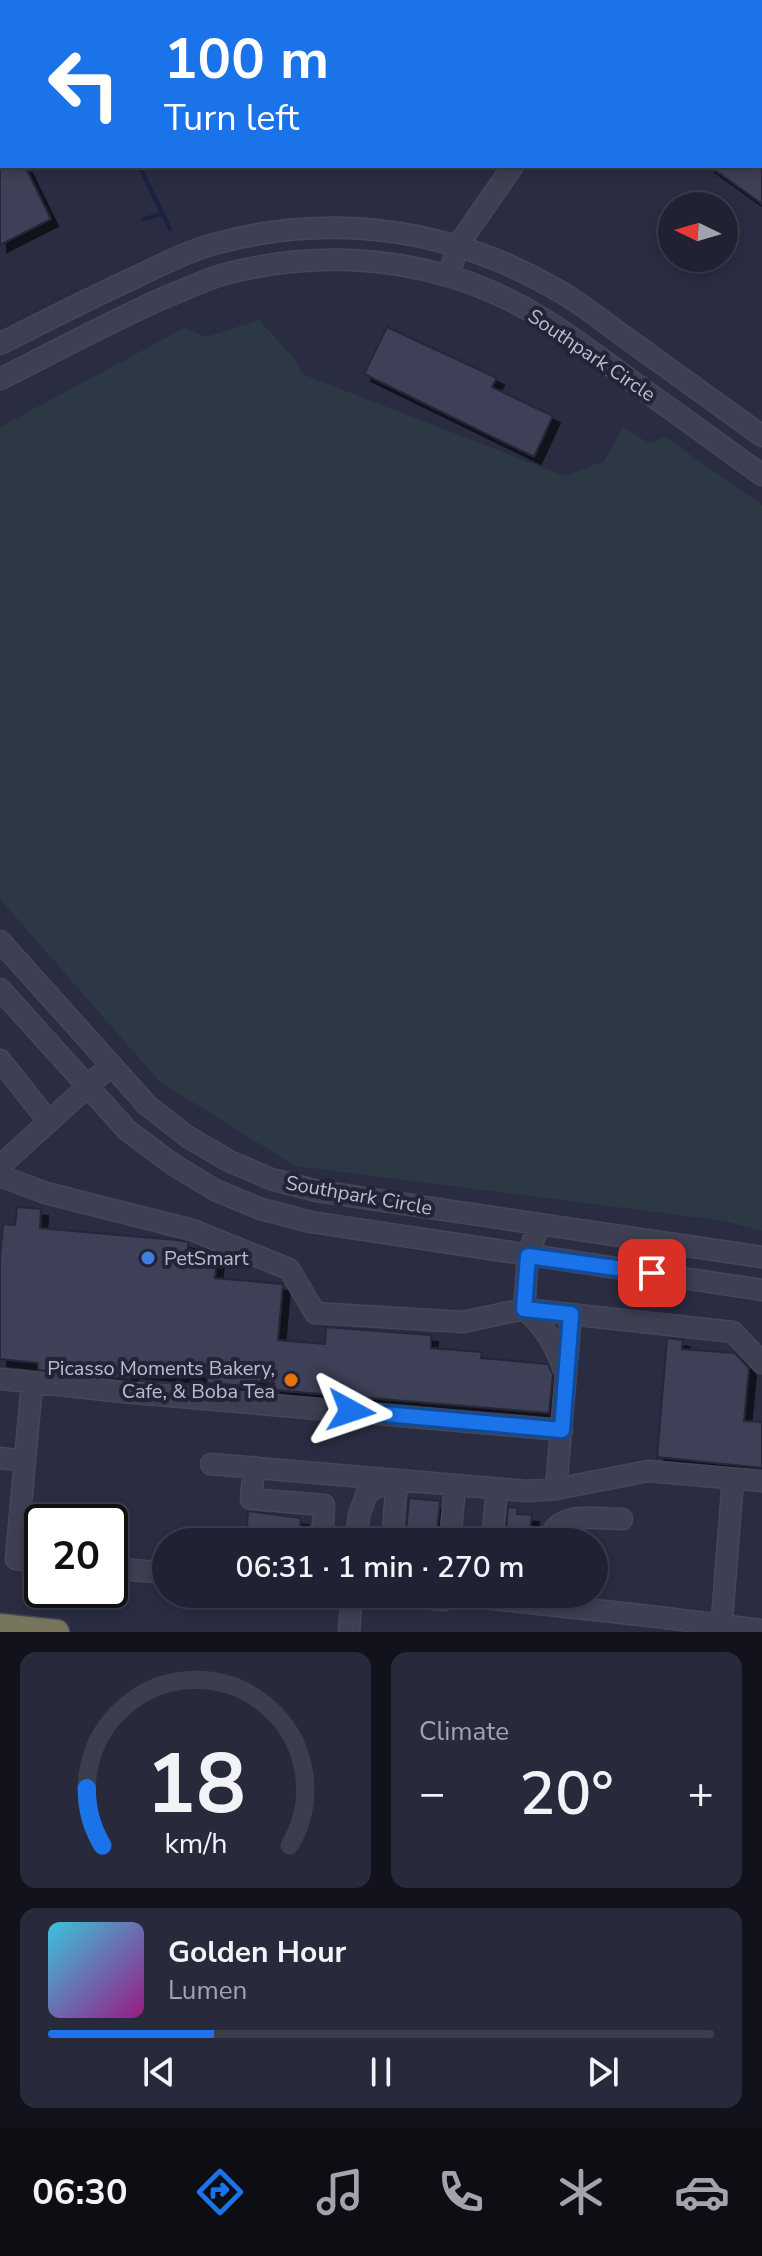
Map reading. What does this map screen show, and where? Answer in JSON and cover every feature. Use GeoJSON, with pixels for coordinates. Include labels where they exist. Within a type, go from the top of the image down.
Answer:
{"type":"FeatureCollection","features":[{"type":"Feature","properties":{"kind":"highway"},"geometry":{"type":"LineString","coordinates":[[0,1626],[57,1632]]}},
{"type":"Feature","properties":{"kind":"street"},"geometry":{"type":"LineString","coordinates":[[449,275],[458,245],[512,168]]}},
{"type":"Feature","properties":{"kind":"street","name":"Southpark Circle"},"geometry":{"type":"LineString","coordinates":[[0,344],[118,285],[213,244],[319,227],[362,228],[410,234],[458,245],[505,263],[560,292],[762,436]]}},
{"type":"Feature","properties":{"kind":"street","name":"Southpark Circle"},"geometry":{"type":"LineString","coordinates":[[0,379],[130,313],[222,275],[321,259],[360,259],[449,275],[492,292],[544,319],[762,475]]}},
{"type":"Feature","properties":{"kind":"street"},"geometry":{"type":"LineString","coordinates":[[118,285],[130,313]]}},
{"type":"Feature","properties":{"kind":"street","name":"Southpark Circle"},"geometry":{"type":"LineString","coordinates":[[0,941],[148,1106],[188,1137],[229,1161],[271,1179],[317,1191],[762,1257]]}},
{"type":"Feature","properties":{"kind":"street","name":"Southpark Circle"},"geometry":{"type":"LineString","coordinates":[[0,989],[127,1130],[171,1163],[215,1190],[261,1209],[311,1222],[762,1290]]}},
{"type":"Feature","properties":{"kind":"street"},"geometry":{"type":"LineString","coordinates":[[0,1060],[49,1122]]}},
{"type":"Feature","properties":{"kind":"street"},"geometry":{"type":"LineString","coordinates":[[0,1166],[110,1066]]}},
{"type":"Feature","properties":{"kind":"street"},"geometry":{"type":"LineString","coordinates":[[0,1176],[46,1193],[192,1230],[289,1269],[315,1313],[463,1322],[524,1309],[733,1332],[762,1363]]}},
{"type":"Feature","properties":{"kind":"street"},"geometry":{"type":"LineString","coordinates":[[524,1309],[528,1256],[539,1224]]}},
{"type":"Feature","properties":{"kind":"street"},"geometry":{"type":"LineString","coordinates":[[524,1309],[552,1338],[565,1372]]}},
{"type":"Feature","properties":{"kind":"street"},"geometry":{"type":"LineString","coordinates":[[556,1489],[571,1314]]}},
{"type":"Feature","properties":{"kind":"street"},"geometry":{"type":"LineString","coordinates":[[0,1379],[562,1430]]}},
{"type":"Feature","properties":{"kind":"street"},"geometry":{"type":"LineString","coordinates":[[24,1560],[16,1559],[32,1383]]}},
{"type":"Feature","properties":{"kind":"street"},"geometry":{"type":"LineString","coordinates":[[0,1458],[24,1461]]}},
{"type":"Feature","properties":{"kind":"street"},"geometry":{"type":"LineString","coordinates":[[211,1464],[527,1491],[556,1489],[648,1471],[762,1481]]}},
{"type":"Feature","properties":{"kind":"street"},"geometry":{"type":"LineString","coordinates":[[254,1467],[251,1499],[324,1505],[323,1528]]}},
{"type":"Feature","properties":{"kind":"street"},"geometry":{"type":"LineString","coordinates":[[721,1628],[733,1479]]}},
{"type":"Feature","properties":{"kind":"street"},"geometry":{"type":"LineString","coordinates":[[358,1528],[367,1493],[394,1480]]}},
{"type":"Feature","properties":{"kind":"street"},"geometry":{"type":"LineString","coordinates":[[392,1528],[394,1480]]}},
{"type":"Feature","properties":{"kind":"street"},"geometry":{"type":"LineString","coordinates":[[451,1528],[455,1485]]}},
{"type":"Feature","properties":{"kind":"street"},"geometry":{"type":"LineString","coordinates":[[493,1528],[497,1489]]}},
{"type":"Feature","properties":{"kind":"street"},"geometry":{"type":"LineString","coordinates":[[556,1528],[572,1518],[622,1519]]}},
{"type":"Feature","properties":{"kind":"street"},"geometry":{"type":"LineString","coordinates":[[128,1570],[152,1572]]}},
{"type":"Feature","properties":{"kind":"street"},"geometry":{"type":"LineString","coordinates":[[349,1632],[351,1608]]}},
{"type":"Feature","properties":{"kind":"street"},"geometry":{"type":"LineString","coordinates":[[595,1608],[721,1628],[762,1630]]}},
{"type":"Feature","properties":{"kind":"shaded area"},"geometry":{"type":"Polygon","coordinates":[[[259,320],[295,359],[302,374],[565,476],[604,461],[623,427],[649,443],[665,437],[762,505],[762,1231],[725,1221],[295,1166],[159,1081],[0,899],[0,427],[184,328],[206,337],[259,320]]]}},
{"type":"Feature","properties":{"kind":"building"},"geometry":{"type":"Polygon","coordinates":[[[0,168],[26,168],[51,219],[0,245],[0,168]]]}},
{"type":"Feature","properties":{"kind":"building"},"geometry":{"type":"Polygon","coordinates":[[[712,168],[762,168],[762,204],[712,168]]]}},
{"type":"Feature","properties":{"kind":"building"},"geometry":{"type":"Polygon","coordinates":[[[387,327],[497,378],[492,387],[553,416],[534,457],[364,374],[387,327]]]}},
{"type":"Feature","properties":{"kind":"building"},"geometry":{"type":"Polygon","coordinates":[[[17,1207],[41,1209],[40,1228],[188,1242],[188,1257],[217,1259],[215,1278],[283,1284],[278,1340],[325,1344],[326,1327],[431,1335],[431,1348],[482,1352],[481,1358],[548,1364],[553,1374],[549,1413],[273,1390],[274,1383],[246,1381],[246,1386],[207,1383],[207,1377],[131,1371],[130,1379],[74,1374],[38,1370],[38,1363],[0,1359],[3,1224],[15,1225],[17,1207]]]}},
{"type":"Feature","properties":{"kind":"building"},"geometry":{"type":"Polygon","coordinates":[[[667,1338],[683,1340],[682,1349],[735,1353],[749,1368],[744,1421],[762,1422],[762,1468],[657,1457],[667,1338]]]}},
{"type":"Feature","properties":{"kind":"building"},"geometry":{"type":"Polygon","coordinates":[[[409,1498],[440,1501],[437,1528],[406,1528],[409,1498]]]}},
{"type":"Feature","properties":{"kind":"building"},"geometry":{"type":"Polygon","coordinates":[[[508,1507],[518,1508],[517,1514],[532,1515],[531,1528],[506,1528],[508,1507]]]}},
{"type":"Feature","properties":{"kind":"building"},"geometry":{"type":"Polygon","coordinates":[[[248,1511],[301,1518],[300,1528],[247,1528],[248,1511]]]}},
{"type":"Feature","properties":{"kind":"waterway"},"geometry":{"type":"LineString","coordinates":[[140,168],[170,229]]}},
{"type":"Feature","properties":{"kind":"waterway"},"geometry":{"type":"LineString","coordinates":[[144,219],[163,214]]}},
{"type":"Feature","properties":{"kind":"place","name":"PetSmart"},"geometry":{"type":"Point","coordinates":[148,1258]}},
{"type":"Feature","properties":{"kind":"place","name":"Picasso Moments Bakery, Cafe, & Boba Tea"},"geometry":{"type":"Point","coordinates":[291,1380]}},
{"type":"Feature","properties":{"kind":"route"},"geometry":{"type":"LineString","coordinates":[[351,1411],[562,1430],[571,1314],[524,1309],[528,1256],[652,1273]]}}]}
